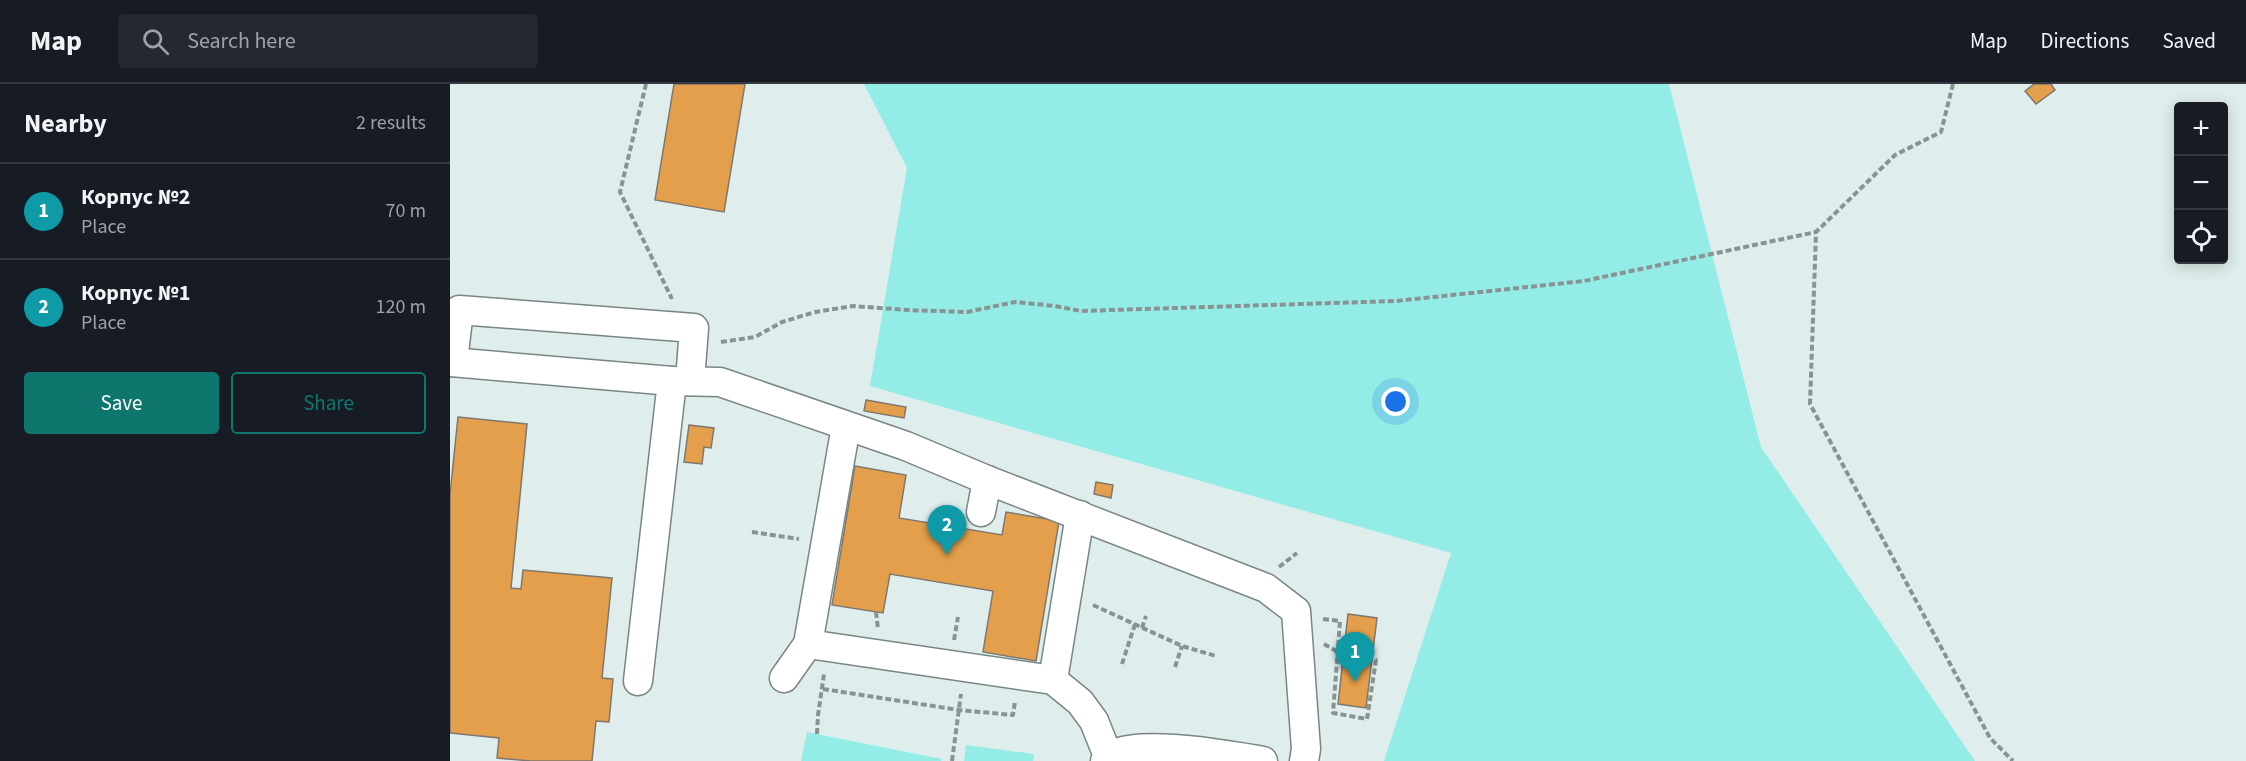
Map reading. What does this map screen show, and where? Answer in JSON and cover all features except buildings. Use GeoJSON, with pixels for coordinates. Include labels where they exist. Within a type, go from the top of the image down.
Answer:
{"type":"FeatureCollection","features":[{"type":"Feature","properties":{"kind":"lane"},"geometry":{"type":"LineString","coordinates":[[638,681],[681,381],[693,342],[694,328],[459,310],[452,362],[681,381],[720,382],[846,426],[906,437],[987,480],[1093,514],[1266,588],[1296,611],[1306,749],[1304,761]]}},
{"type":"Feature","properties":{"kind":"lane"},"geometry":{"type":"LineString","coordinates":[[784,678],[808,644],[846,426]]}},
{"type":"Feature","properties":{"kind":"lane"},"geometry":{"type":"LineString","coordinates":[[981,512],[987,480]]}},
{"type":"Feature","properties":{"kind":"lane"},"geometry":{"type":"LineString","coordinates":[[1053,680],[1067,594],[1093,514]]}},
{"type":"Feature","properties":{"kind":"lane"},"geometry":{"type":"LineString","coordinates":[[808,644],[1053,680],[1080,702],[1094,721],[1106,759],[1119,752],[1160,748],[1207,752],[1263,761]]}},
{"type":"Feature","properties":{"kind":"path"},"geometry":{"type":"LineString","coordinates":[[646,84],[620,192],[675,305]]}},
{"type":"Feature","properties":{"kind":"path"},"geometry":{"type":"LineString","coordinates":[[693,342],[720,342],[755,337],[782,322],[815,312],[853,306],[967,312],[1015,302],[1081,311],[1396,301],[1584,281],[1816,232],[1895,155],[1941,132],[1953,84]]}},
{"type":"Feature","properties":{"kind":"path"},"geometry":{"type":"LineString","coordinates":[[1816,232],[1810,404],[1990,738],[2013,761]]}},
{"type":"Feature","properties":{"kind":"path"},"geometry":{"type":"LineString","coordinates":[[752,532],[795,539]]}},
{"type":"Feature","properties":{"kind":"path"},"geometry":{"type":"LineString","coordinates":[[1067,594],[1182,646],[1216,656]]}},
{"type":"Feature","properties":{"kind":"path"},"geometry":{"type":"LineString","coordinates":[[1296,611],[1319,619],[1340,621],[1334,713],[1367,719],[1376,660],[1372,660]]}},
{"type":"Feature","properties":{"kind":"path"},"geometry":{"type":"LineString","coordinates":[[1142,628],[1146,616]]}},
{"type":"Feature","properties":{"kind":"path"},"geometry":{"type":"LineString","coordinates":[[1122,664],[1135,624]]}},
{"type":"Feature","properties":{"kind":"path"},"geometry":{"type":"LineString","coordinates":[[1175,667],[1182,646]]}},
{"type":"Feature","properties":{"kind":"path"},"geometry":{"type":"LineString","coordinates":[[817,734],[823,689],[959,710],[1013,715],[1015,701]]}},
{"type":"Feature","properties":{"kind":"path"},"geometry":{"type":"LineString","coordinates":[[952,761],[959,710]]}},
{"type":"Feature","properties":{"kind":"shaded area"},"geometry":{"type":"Polygon","coordinates":[[[864,84],[1669,84],[1761,447],[1975,761],[1384,761],[1451,553],[870,386],[907,168],[864,84]]]}},
{"type":"Feature","properties":{"kind":"shaded area"},"geometry":{"type":"Polygon","coordinates":[[[807,732],[942,759],[941,761],[801,761],[807,732]]]}},
{"type":"Feature","properties":{"kind":"shaded area"},"geometry":{"type":"Polygon","coordinates":[[[966,745],[1034,754],[1033,761],[964,761],[966,745]]]}},
{"type":"Feature","properties":{"kind":"place","name":"Корпус №1"},"geometry":{"type":"Point","coordinates":[947,555]}},
{"type":"Feature","properties":{"kind":"place","name":"Корпус №2"},"geometry":{"type":"Point","coordinates":[1355,682]}}]}
